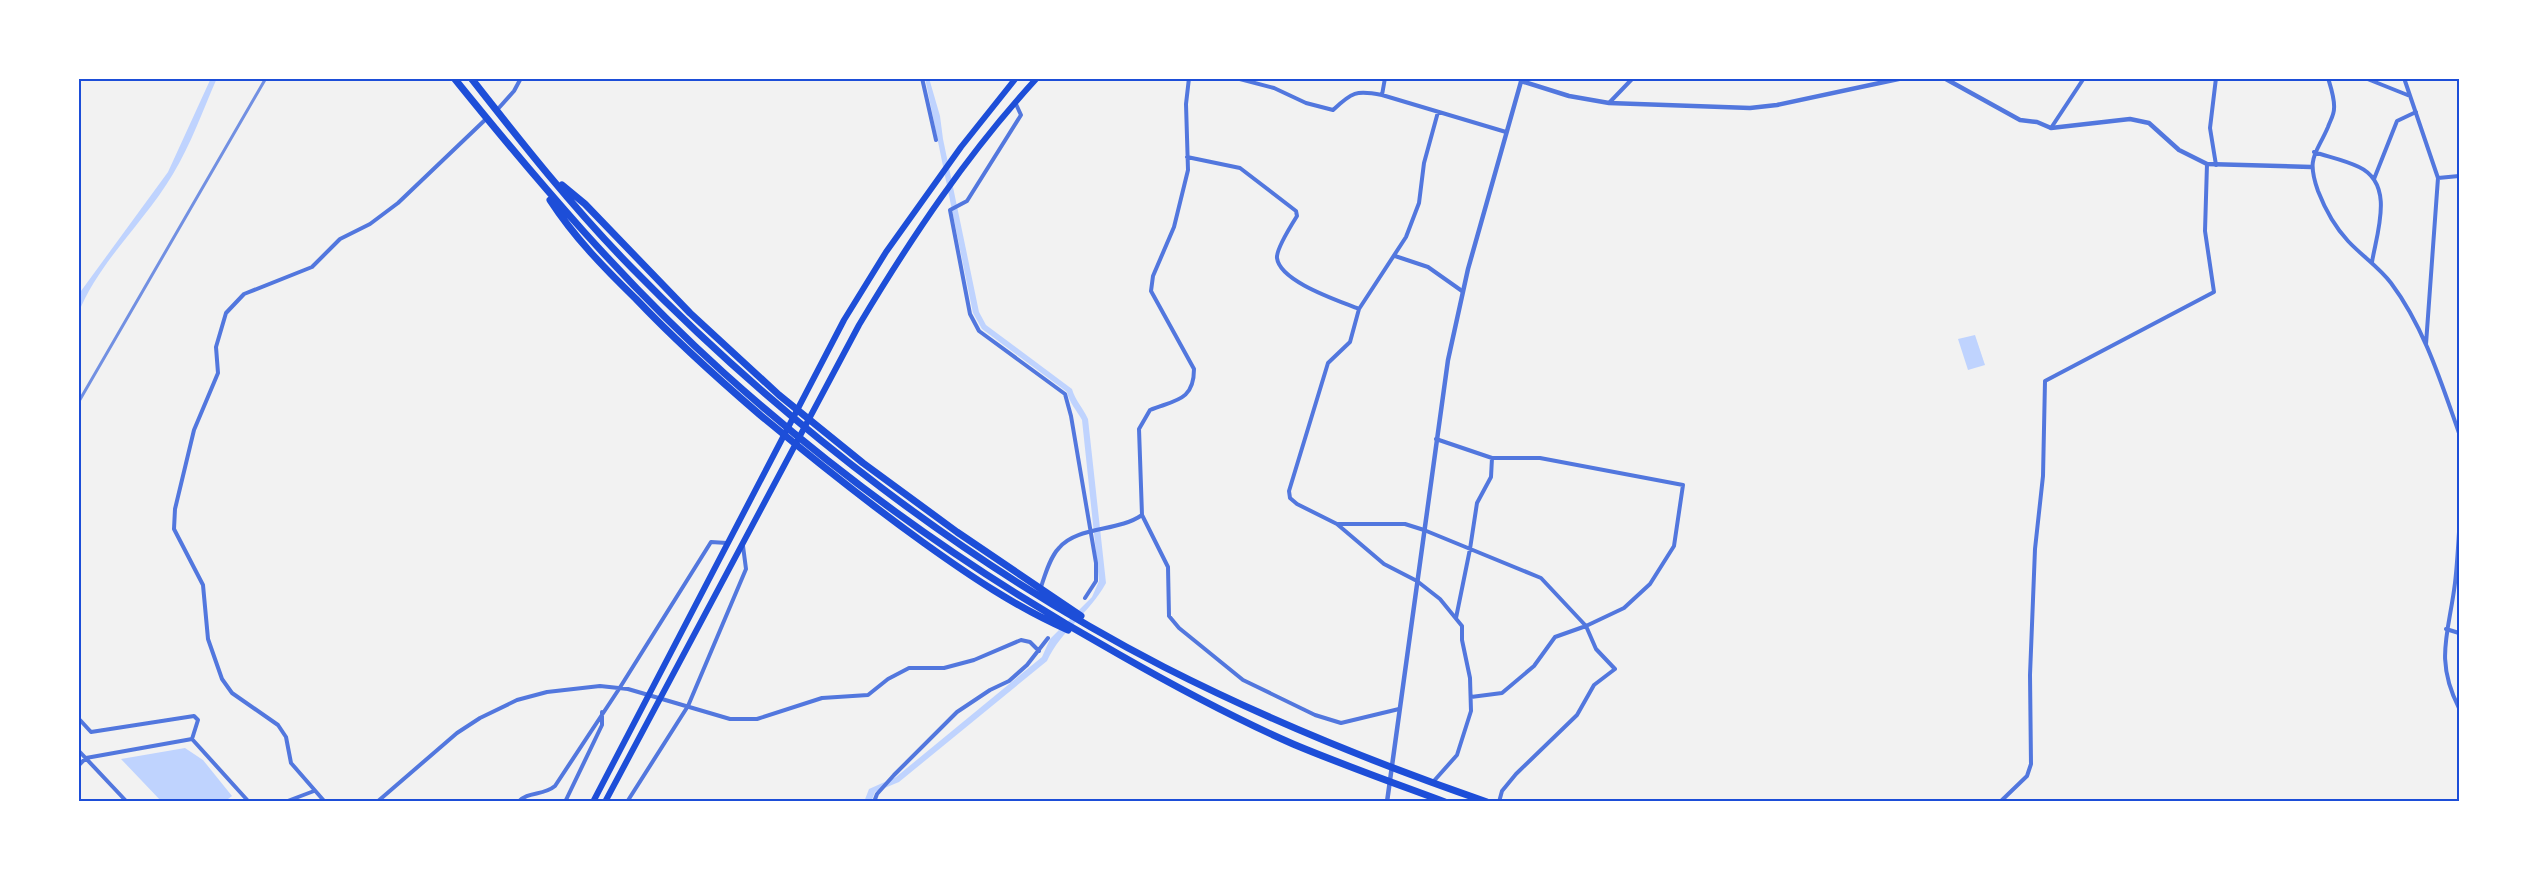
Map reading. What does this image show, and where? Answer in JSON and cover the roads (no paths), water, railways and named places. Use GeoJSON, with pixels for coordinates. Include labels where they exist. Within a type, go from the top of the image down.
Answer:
{"type":"FeatureCollection","features":[{"type":"Feature","properties":{"kind":"highway"},"geometry":{"type":"LineString","coordinates":[[454,78],[538,182],[626,278],[723,372],[772,415],[892,510],[1003,587],[1107,648],[1213,705],[1290,743],[1445,802]]}},
{"type":"Feature","properties":{"kind":"highway"},"geometry":{"type":"LineString","coordinates":[[471,78],[543,169],[631,267],[731,362],[811,431],[900,500],[1039,596],[1165,667],[1296,729],[1432,783],[1487,802]]}},
{"type":"Feature","properties":{"kind":"highway"},"geometry":{"type":"LineString","coordinates":[[543,169],[585,204],[620,243],[737,358],[796,409],[863,463],[957,532],[1041,587],[1112,638]]}},
{"type":"Feature","properties":{"kind":"highway"},"geometry":{"type":"LineString","coordinates":[[538,182],[565,223],[600,263],[671,336],[796,446],[856,495],[989,588],[1033,615],[1107,648]]}},
{"type":"Feature","properties":{"kind":"main road"},"geometry":{"type":"LineString","coordinates":[[593,802],[844,320],[886,252],[961,147],[1016,78]]}},
{"type":"Feature","properties":{"kind":"main road"},"geometry":{"type":"LineString","coordinates":[[605,802],[854,334],[899,260],[971,155],[1037,78]]}},
{"type":"Feature","properties":{"kind":"street"},"geometry":{"type":"LineString","coordinates":[[496,110],[514,91],[520,78]]}},
{"type":"Feature","properties":{"kind":"street"},"geometry":{"type":"LineString","coordinates":[[922,78],[936,140]]}},
{"type":"Feature","properties":{"kind":"street"},"geometry":{"type":"LineString","coordinates":[[1189,78],[1186,90],[1188,170],[1174,227],[1153,276],[1151,291],[1194,369],[1194,384],[1185,397],[1150,410],[1138,429],[1142,515],[1168,567],[1169,616],[1179,628],[1243,680],[1315,715],[1341,723],[1399,709]]}},
{"type":"Feature","properties":{"kind":"street"},"geometry":{"type":"LineString","coordinates":[[1236,78],[1274,88],[1306,103],[1332,110],[1350,94],[1364,91],[1506,132]]}},
{"type":"Feature","properties":{"kind":"street"},"geometry":{"type":"LineString","coordinates":[[1382,95],[1385,78]]}},
{"type":"Feature","properties":{"kind":"street"},"geometry":{"type":"LineString","coordinates":[[1609,103],[1633,78]]}},
{"type":"Feature","properties":{"kind":"street"},"geometry":{"type":"LineString","coordinates":[[1387,802],[1448,360],[1462,291],[1520,79],[1569,96],[1609,103],[1750,108],[1777,105],[1903,78]]}},
{"type":"Feature","properties":{"kind":"street"},"geometry":{"type":"LineString","coordinates":[[1944,78],[2020,120],[2037,122],[2051,128],[2130,118],[2149,123],[2179,150],[2206,164],[2311,167]]}},
{"type":"Feature","properties":{"kind":"street"},"geometry":{"type":"LineString","coordinates":[[2051,128],[2084,78]]}},
{"type":"Feature","properties":{"kind":"street"},"geometry":{"type":"LineString","coordinates":[[2216,78],[2210,128],[2216,165]]}},
{"type":"Feature","properties":{"kind":"street"},"geometry":{"type":"LineString","coordinates":[[2328,78],[2334,112],[2314,152],[2311,167],[2318,191],[2330,218],[2349,242],[2391,282],[2426,345],[2443,385],[2459,433]]}},
{"type":"Feature","properties":{"kind":"street"},"geometry":{"type":"LineString","coordinates":[[2365,78],[2410,96]]}},
{"type":"Feature","properties":{"kind":"street"},"geometry":{"type":"LineString","coordinates":[[2404,78],[2438,178],[2426,345]]}},
{"type":"Feature","properties":{"kind":"street"},"geometry":{"type":"LineString","coordinates":[[1015,102],[1021,115],[967,201],[950,210],[970,314],[980,331],[1065,394],[1071,417],[1096,580],[1085,598]]}},
{"type":"Feature","properties":{"kind":"street"},"geometry":{"type":"LineString","coordinates":[[1432,783],[1457,755],[1471,711],[1470,678],[1462,640],[1462,626],[1440,599],[1417,581],[1384,564],[1337,524],[1297,504],[1290,498],[1289,491],[1329,363],[1350,342],[1359,309],[1406,237],[1419,203],[1424,163],[1438,112]]}},
{"type":"Feature","properties":{"kind":"street"},"geometry":{"type":"LineString","coordinates":[[2374,180],[2397,121],[2416,112]]}},
{"type":"Feature","properties":{"kind":"street"},"geometry":{"type":"LineString","coordinates":[[325,802],[291,763],[286,737],[278,724],[232,693],[222,679],[208,639],[203,585],[174,529],[175,509],[194,430],[218,373],[216,347],[226,313],[244,294],[312,267],[340,239],[370,224],[398,203],[487,119]]}},
{"type":"Feature","properties":{"kind":"street"},"geometry":{"type":"LineString","coordinates":[[2314,152],[2359,167],[2374,180],[2380,195],[2381,214],[2372,262]]}},
{"type":"Feature","properties":{"kind":"street"},"geometry":{"type":"LineString","coordinates":[[1187,157],[1240,168],[1296,211],[1297,216],[1278,253],[1280,265],[1300,285],[1359,309]]}},
{"type":"Feature","properties":{"kind":"street"},"geometry":{"type":"LineString","coordinates":[[2000,802],[2026,776],[2031,764],[2031,640],[2035,549],[2043,476],[2045,381],[2214,292],[2205,231],[2206,164]]}},
{"type":"Feature","properties":{"kind":"street"},"geometry":{"type":"LineString","coordinates":[[2438,178],[2459,176]]}},
{"type":"Feature","properties":{"kind":"street"},"geometry":{"type":"LineString","coordinates":[[1395,256],[1428,267],[1462,291]]}},
{"type":"Feature","properties":{"kind":"street"},"geometry":{"type":"LineString","coordinates":[[1436,439],[1492,458],[1540,458],[1683,485],[1674,546],[1650,584],[1624,608],[1555,638],[1534,666],[1502,693],[1471,697]]}},
{"type":"Feature","properties":{"kind":"street"},"geometry":{"type":"LineString","coordinates":[[1456,618],[1477,503],[1491,477],[1492,458]]}},
{"type":"Feature","properties":{"kind":"street"},"geometry":{"type":"LineString","coordinates":[[1041,587],[1059,548],[1076,536],[1126,525],[1142,515]]}},
{"type":"Feature","properties":{"kind":"street"},"geometry":{"type":"LineString","coordinates":[[1337,524],[1405,524],[1541,578],[1586,626],[1596,649],[1615,669],[1594,685],[1576,715],[1516,774],[1502,791],[1500,802]]}},
{"type":"Feature","properties":{"kind":"street"},"geometry":{"type":"LineString","coordinates":[[2459,532],[2457,584],[2446,629],[2443,659],[2446,677],[2459,708]]}},
{"type":"Feature","properties":{"kind":"street"},"geometry":{"type":"LineString","coordinates":[[518,802],[523,796],[548,792],[555,786],[711,542],[727,543]]}},
{"type":"Feature","properties":{"kind":"street"},"geometry":{"type":"LineString","coordinates":[[627,802],[688,706],[746,569],[743,546]]}},
{"type":"Feature","properties":{"kind":"street"},"geometry":{"type":"LineString","coordinates":[[2446,629],[2459,633]]}},
{"type":"Feature","properties":{"kind":"street"},"geometry":{"type":"LineString","coordinates":[[874,802],[877,794],[894,775],[957,712],[990,690],[1009,681],[1039,651],[1048,638]]}},
{"type":"Feature","properties":{"kind":"street"},"geometry":{"type":"LineString","coordinates":[[377,802],[457,733],[480,718],[517,700],[547,692],[600,686],[628,689],[730,719],[757,719],[822,698],[868,695],[888,679],[909,668],[944,668],[974,660],[1021,640],[1030,642],[1039,651]]}},
{"type":"Feature","properties":{"kind":"street"},"geometry":{"type":"LineString","coordinates":[[565,802],[602,725],[602,711]]}},
{"type":"Feature","properties":{"kind":"street"},"geometry":{"type":"LineString","coordinates":[[79,719],[91,732],[194,716],[198,720],[192,739]]}},
{"type":"Feature","properties":{"kind":"street"},"geometry":{"type":"LineString","coordinates":[[78,728],[79,719]]}},
{"type":"Feature","properties":{"kind":"street"},"geometry":{"type":"LineString","coordinates":[[78,766],[86,758],[192,739]]}},
{"type":"Feature","properties":{"kind":"street"},"geometry":{"type":"LineString","coordinates":[[192,739],[249,802]]}},
{"type":"Feature","properties":{"kind":"street"},"geometry":{"type":"LineString","coordinates":[[78,750],[127,802]]}},
{"type":"Feature","properties":{"kind":"street"},"geometry":{"type":"LineString","coordinates":[[285,802],[314,791]]}},
{"type":"Feature","properties":{"kind":"water"},"geometry":{"type":"Polygon","coordinates":[[[211,78],[217,78],[173,174],[110,259],[78,314],[78,299],[81,291],[168,172],[211,78]]]}},
{"type":"Feature","properties":{"kind":"water"},"geometry":{"type":"Polygon","coordinates":[[[925,78],[929,78],[940,116],[979,312],[986,325],[1072,389],[1088,419],[1106,583],[1092,604],[1060,640],[1047,661],[899,782],[875,792],[871,802],[864,802],[869,789],[896,777],[1042,657],[1050,639],[1092,597],[1099,581],[1082,420],[1067,392],[982,329],[973,313],[925,78]]]}},
{"type":"Feature","properties":{"kind":"water"},"geometry":{"type":"Polygon","coordinates":[[[1975,335],[1985,365],[1968,370],[1958,339],[1975,335]]]}},
{"type":"Feature","properties":{"kind":"water"},"geometry":{"type":"Polygon","coordinates":[[[185,748],[203,760],[232,796],[224,802],[162,802],[121,759],[185,748]]]}},
{"type":"Feature","properties":{"kind":"railway"},"geometry":{"type":"LineString","coordinates":[[78,403],[266,78]]}}]}
